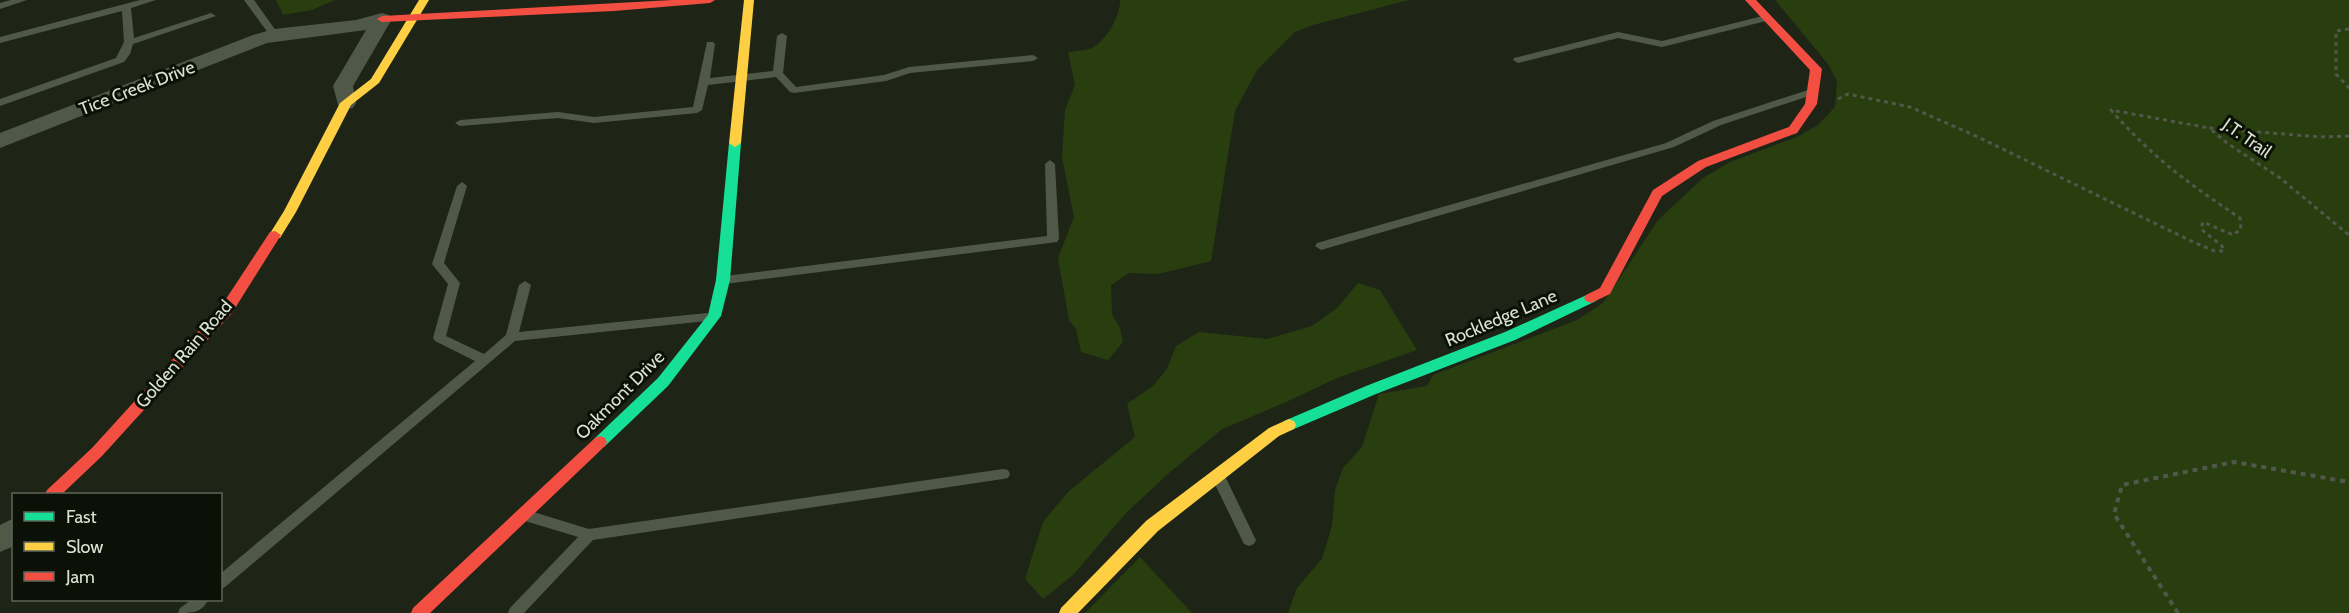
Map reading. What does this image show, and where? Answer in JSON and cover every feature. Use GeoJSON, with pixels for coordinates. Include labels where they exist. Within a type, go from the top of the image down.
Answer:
{"type":"FeatureCollection","features":[{"type":"Feature","properties":{"kind":"street","name":"Golden Rain Road"},"geometry":{"type":"LineString","coordinates":[[54,493],[97,452],[227,309],[290,212],[346,103],[375,81],[424,0]]}},
{"type":"Feature","properties":{"kind":"street","name":"Tice Creek Drive"},"geometry":{"type":"LineString","coordinates":[[0,141],[274,35],[358,26],[386,12],[414,17],[614,8],[710,0]]}},
{"type":"Feature","properties":{"kind":"street","name":"Oakmont Drive"},"geometry":{"type":"LineString","coordinates":[[419,613],[663,382],[714,316],[723,280],[749,0]]}},
{"type":"Feature","properties":{"kind":"street","name":"Rockledge Lane"},"geometry":{"type":"LineString","coordinates":[[1067,613],[1152,526],[1274,432],[1371,390],[1510,336],[1605,291],[1657,193],[1702,164],[1793,130],[1811,104],[1816,69],[1750,0]]}},
{"type":"Feature","properties":{"kind":"street","name":"Golden Rain Road"},"geometry":{"type":"LineString","coordinates":[[346,103],[343,86],[386,12]]}},
{"type":"Feature","properties":{"kind":"lane"},"geometry":{"type":"LineString","coordinates":[[0,6],[22,0]]}},
{"type":"Feature","properties":{"kind":"lane"},"geometry":{"type":"LineString","coordinates":[[0,40],[151,0]]}},
{"type":"Feature","properties":{"kind":"lane"},"geometry":{"type":"LineString","coordinates":[[249,0],[274,35]]}},
{"type":"Feature","properties":{"kind":"lane"},"geometry":{"type":"LineString","coordinates":[[0,103],[120,60],[128,52],[130,42],[126,6]]}},
{"type":"Feature","properties":{"kind":"lane"},"geometry":{"type":"LineString","coordinates":[[130,42],[211,16]]}},
{"type":"Feature","properties":{"kind":"lane"},"geometry":{"type":"LineString","coordinates":[[1518,60],[1618,35],[1662,44],[1767,18]]}},
{"type":"Feature","properties":{"kind":"lane"},"geometry":{"type":"LineString","coordinates":[[778,74],[782,36]]}},
{"type":"Feature","properties":{"kind":"lane"},"geometry":{"type":"LineString","coordinates":[[460,123],[558,115],[594,120],[697,110],[710,44]]}},
{"type":"Feature","properties":{"kind":"lane"},"geometry":{"type":"LineString","coordinates":[[778,74],[794,90],[886,78],[909,70],[1033,58]]}},
{"type":"Feature","properties":{"kind":"lane"},"geometry":{"type":"LineString","coordinates":[[704,82],[778,74]]}},
{"type":"Feature","properties":{"kind":"lane"},"geometry":{"type":"LineString","coordinates":[[1321,246],[1670,145],[1717,123],[1813,91]]}},
{"type":"Feature","properties":{"kind":"lane"},"geometry":{"type":"LineString","coordinates":[[723,280],[1053,239],[1050,164]]}},
{"type":"Feature","properties":{"kind":"lane"},"geometry":{"type":"LineString","coordinates":[[462,186],[438,264],[454,283],[440,338],[485,360]]}},
{"type":"Feature","properties":{"kind":"lane"},"geometry":{"type":"LineString","coordinates":[[512,337],[525,285]]}},
{"type":"Feature","properties":{"kind":"lane"},"geometry":{"type":"LineString","coordinates":[[222,581],[512,337],[714,316]]}},
{"type":"Feature","properties":{"kind":"lane"},"geometry":{"type":"LineString","coordinates":[[523,515],[589,535],[1003,474]]}},
{"type":"Feature","properties":{"kind":"lane"},"geometry":{"type":"LineString","coordinates":[[1218,475],[1249,540]]}},
{"type":"Feature","properties":{"kind":"lane"},"geometry":{"type":"LineString","coordinates":[[515,613],[589,535]]}},
{"type":"Feature","properties":{"kind":"lane"},"geometry":{"type":"LineString","coordinates":[[185,613],[200,601]]}},
{"type":"Feature","properties":{"kind":"path"},"geometry":{"type":"LineString","coordinates":[[2349,29],[2336,31],[2336,74],[2349,88]]}},
{"type":"Feature","properties":{"kind":"path"},"geometry":{"type":"LineString","coordinates":[[1803,116],[1848,94],[1910,107],[1978,137],[2193,242],[2215,251],[2224,251],[2222,246],[2201,229],[2203,222],[2233,235],[2241,229],[2240,218],[2177,175],[2141,144],[2111,110],[2136,112],[2162,120],[2209,128]]}},
{"type":"Feature","properties":{"kind":"path","name":"J.T. Trail"},"geometry":{"type":"LineString","coordinates":[[2209,128],[2321,137],[2349,136]]}},
{"type":"Feature","properties":{"kind":"path","name":"J.T. Trail"},"geometry":{"type":"LineString","coordinates":[[2209,128],[2227,143],[2280,178],[2349,235]]}},
{"type":"Feature","properties":{"kind":"path"},"geometry":{"type":"LineString","coordinates":[[2178,613],[2114,514],[2122,485],[2234,462],[2349,482]]}},
{"type":"Feature","properties":{"kind":"green space"},"geometry":{"type":"Polygon","coordinates":[[[276,0],[335,0],[312,10],[283,15],[276,0]]]}},
{"type":"Feature","properties":{"kind":"green space"},"geometry":{"type":"Polygon","coordinates":[[[1120,0],[1409,0],[1313,25],[1295,32],[1257,70],[1235,111],[1211,261],[1158,274],[1129,273],[1111,285],[1112,314],[1120,328],[1123,342],[1108,360],[1081,352],[1076,329],[1069,320],[1058,258],[1074,217],[1062,157],[1065,110],[1075,85],[1068,52],[1092,48],[1102,40],[1115,20],[1120,0]]]}},
{"type":"Feature","properties":{"kind":"green space"},"geometry":{"type":"Polygon","coordinates":[[[1775,0],[2349,0],[2349,613],[1288,613],[1297,588],[1322,559],[1332,526],[1335,490],[1343,468],[1362,447],[1379,394],[1427,386],[1433,375],[1577,320],[1603,303],[1658,220],[1703,178],[1730,162],[1797,137],[1818,125],[1835,107],[1837,81],[1828,64],[1775,0]]]}},
{"type":"Feature","properties":{"kind":"green space"},"geometry":{"type":"Polygon","coordinates":[[[1358,283],[1380,290],[1417,350],[1337,378],[1222,429],[1170,472],[1126,513],[1073,575],[1043,599],[1025,579],[1043,522],[1068,492],[1135,437],[1127,404],[1153,386],[1167,369],[1176,346],[1199,332],[1267,339],[1312,326],[1337,308],[1358,283]]]}},
{"type":"Feature","properties":{"kind":"green space"},"geometry":{"type":"Polygon","coordinates":[[[1140,557],[1192,613],[1085,613],[1140,557]]]}},
{"type":"Feature","properties":{"kind":"traffic: fast"},"geometry":{"type":"LineString","coordinates":[[600,442],[663,382],[714,316],[723,280],[735,143]]}},
{"type":"Feature","properties":{"kind":"traffic: fast"},"geometry":{"type":"LineString","coordinates":[[1289,425],[1371,390],[1510,336],[1591,298]]}},
{"type":"Feature","properties":{"kind":"traffic: slow"},"geometry":{"type":"LineString","coordinates":[[275,235],[290,212],[346,103],[375,81],[424,0]]}},
{"type":"Feature","properties":{"kind":"traffic: slow"},"geometry":{"type":"LineString","coordinates":[[735,143],[749,0]]}},
{"type":"Feature","properties":{"kind":"traffic: slow"},"geometry":{"type":"LineString","coordinates":[[1067,613],[1152,526],[1274,432],[1289,425]]}},
{"type":"Feature","properties":{"kind":"traffic: jam"},"geometry":{"type":"LineString","coordinates":[[382,19],[614,8],[710,0]]}},
{"type":"Feature","properties":{"kind":"traffic: jam"},"geometry":{"type":"LineString","coordinates":[[1591,298],[1605,291],[1657,193],[1702,164],[1793,130],[1811,104],[1816,69],[1750,0]]}},
{"type":"Feature","properties":{"kind":"traffic: jam"},"geometry":{"type":"LineString","coordinates":[[53,493],[97,452],[227,309],[275,235]]}},
{"type":"Feature","properties":{"kind":"traffic: jam"},"geometry":{"type":"LineString","coordinates":[[419,613],[600,442]]}}]}
